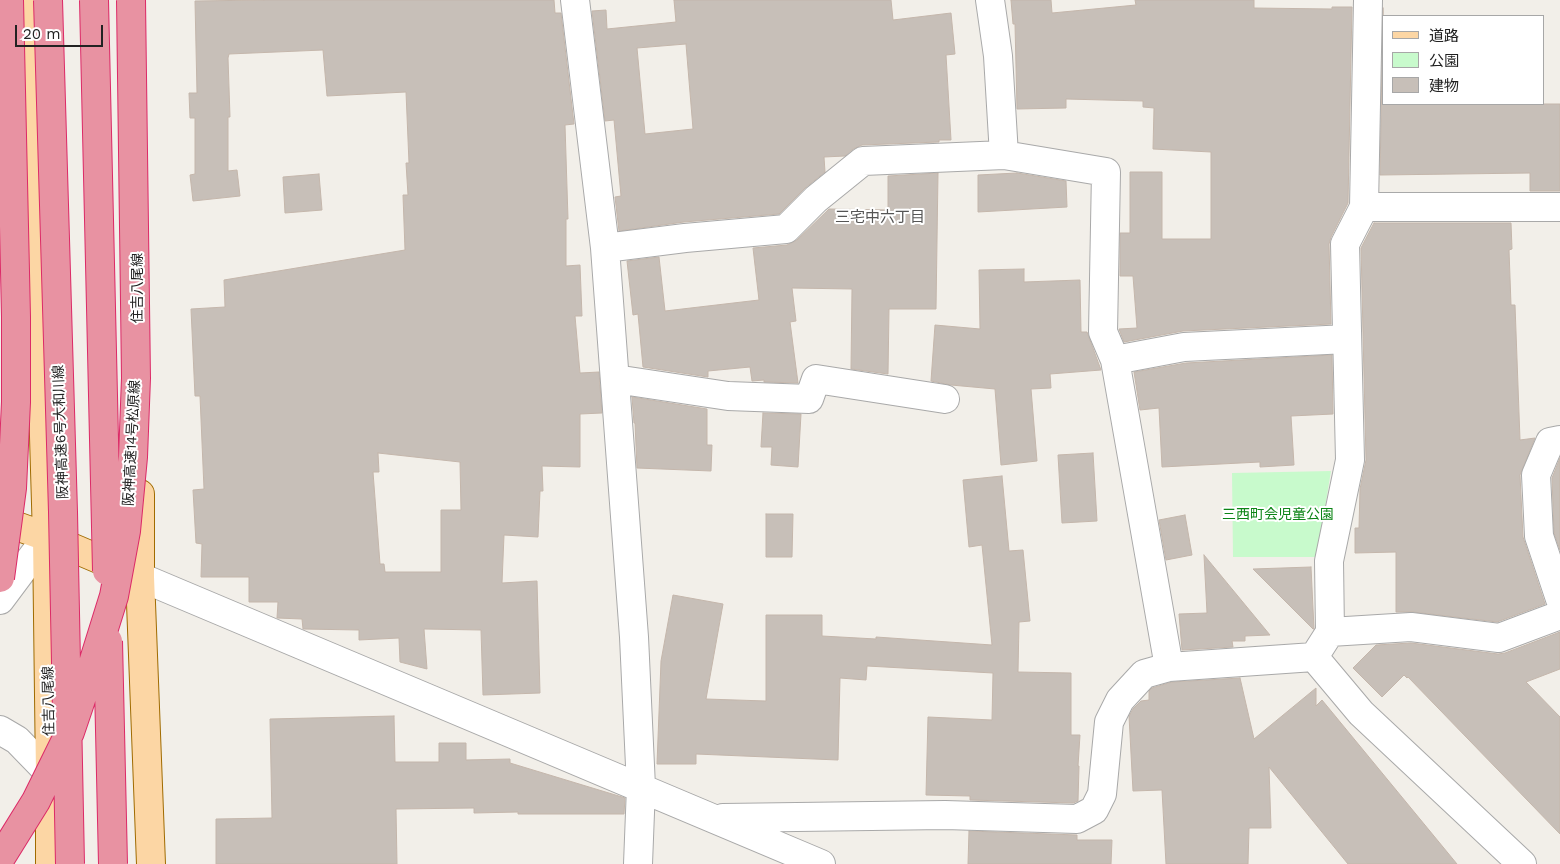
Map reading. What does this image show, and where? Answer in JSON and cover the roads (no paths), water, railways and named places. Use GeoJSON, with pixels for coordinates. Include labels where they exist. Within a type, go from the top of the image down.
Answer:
{"type":"FeatureCollection","features":[{"type":"Feature","properties":{"kind":"highway"},"geometry":{"type":"LineString","coordinates":[[0,578],[12,488],[16,402],[9,0]]}},
{"type":"Feature","properties":{"kind":"highway","name":"阪神高速6号大和川線"},"geometry":{"type":"LineString","coordinates":[[48,0],[63,512],[70,864]]}},
{"type":"Feature","properties":{"kind":"highway"},"geometry":{"type":"LineString","coordinates":[[94,0],[113,864]]}},
{"type":"Feature","properties":{"kind":"highway","name":"阪神高速14号松原線"},"geometry":{"type":"LineString","coordinates":[[0,859],[36,801],[70,732],[114,596],[126,531],[133,457],[136,378],[132,0]]}},
{"type":"Feature","properties":{"kind":"highway"},"geometry":{"type":"LineString","coordinates":[[59,864],[57,669],[63,512]]}},
{"type":"Feature","properties":{"kind":"main road","name":"住吉八尾線"},"geometry":{"type":"LineString","coordinates":[[31,0],[47,537],[50,864]]}},
{"type":"Feature","properties":{"kind":"main road","name":"住吉八尾線"},"geometry":{"type":"LineString","coordinates":[[137,0],[140,576],[151,864]]}},
{"type":"Feature","properties":{"kind":"main road"},"geometry":{"type":"LineString","coordinates":[[0,520],[47,537],[140,576]]}},
{"type":"Feature","properties":{"kind":"street"},"geometry":{"type":"LineString","coordinates":[[575,0],[605,248],[634,637],[641,787],[638,864]]}},
{"type":"Feature","properties":{"kind":"street"},"geometry":{"type":"LineString","coordinates":[[990,0],[998,56],[1004,155]]}},
{"type":"Feature","properties":{"kind":"street"},"geometry":{"type":"LineString","coordinates":[[1314,658],[1330,632],[1329,561],[1350,460],[1345,244],[1364,207],[1368,0]]}},
{"type":"Feature","properties":{"kind":"street"},"geometry":{"type":"LineString","coordinates":[[605,248],[685,238],[786,229],[816,200],[863,161],[1004,155],[1106,172],[1103,332],[1115,360],[1169,667]]}},
{"type":"Feature","properties":{"kind":"street"},"geometry":{"type":"LineString","coordinates":[[1364,207],[1560,207]]}},
{"type":"Feature","properties":{"kind":"street"},"geometry":{"type":"LineString","coordinates":[[1115,360],[1184,347],[1347,339]]}},
{"type":"Feature","properties":{"kind":"street"},"geometry":{"type":"LineString","coordinates":[[615,379],[728,396],[809,399],[816,379],[944,399]]}},
{"type":"Feature","properties":{"kind":"street"},"geometry":{"type":"LineString","coordinates":[[1560,440],[1550,442],[1536,475],[1539,536],[1560,599]]}},
{"type":"Feature","properties":{"kind":"street"},"geometry":{"type":"LineString","coordinates":[[0,600],[47,537]]}},
{"type":"Feature","properties":{"kind":"street"},"geometry":{"type":"LineString","coordinates":[[140,576],[821,864]]}},
{"type":"Feature","properties":{"kind":"street"},"geometry":{"type":"LineString","coordinates":[[1330,632],[1411,627],[1499,638],[1560,616]]}},
{"type":"Feature","properties":{"kind":"street"},"geometry":{"type":"LineString","coordinates":[[712,818],[945,814],[1077,819],[1094,810],[1102,794],[1109,722],[1120,700],[1144,674],[1169,667],[1314,658]]}},
{"type":"Feature","properties":{"kind":"street"},"geometry":{"type":"LineString","coordinates":[[1314,658],[1360,713],[1522,864]]}},
{"type":"Feature","properties":{"kind":"street"},"geometry":{"type":"LineString","coordinates":[[0,730],[17,740],[50,774]]}},
{"type":"Feature","properties":{"kind":"district","name":"三宅中六丁目"},"geometry":{"type":"Point","coordinates":[880,218]}},
{"type":"Feature","properties":{"kind":"park label","name":"三西町会児童公園"},"geometry":{"type":"Point","coordinates":[1278,515]}}]}
